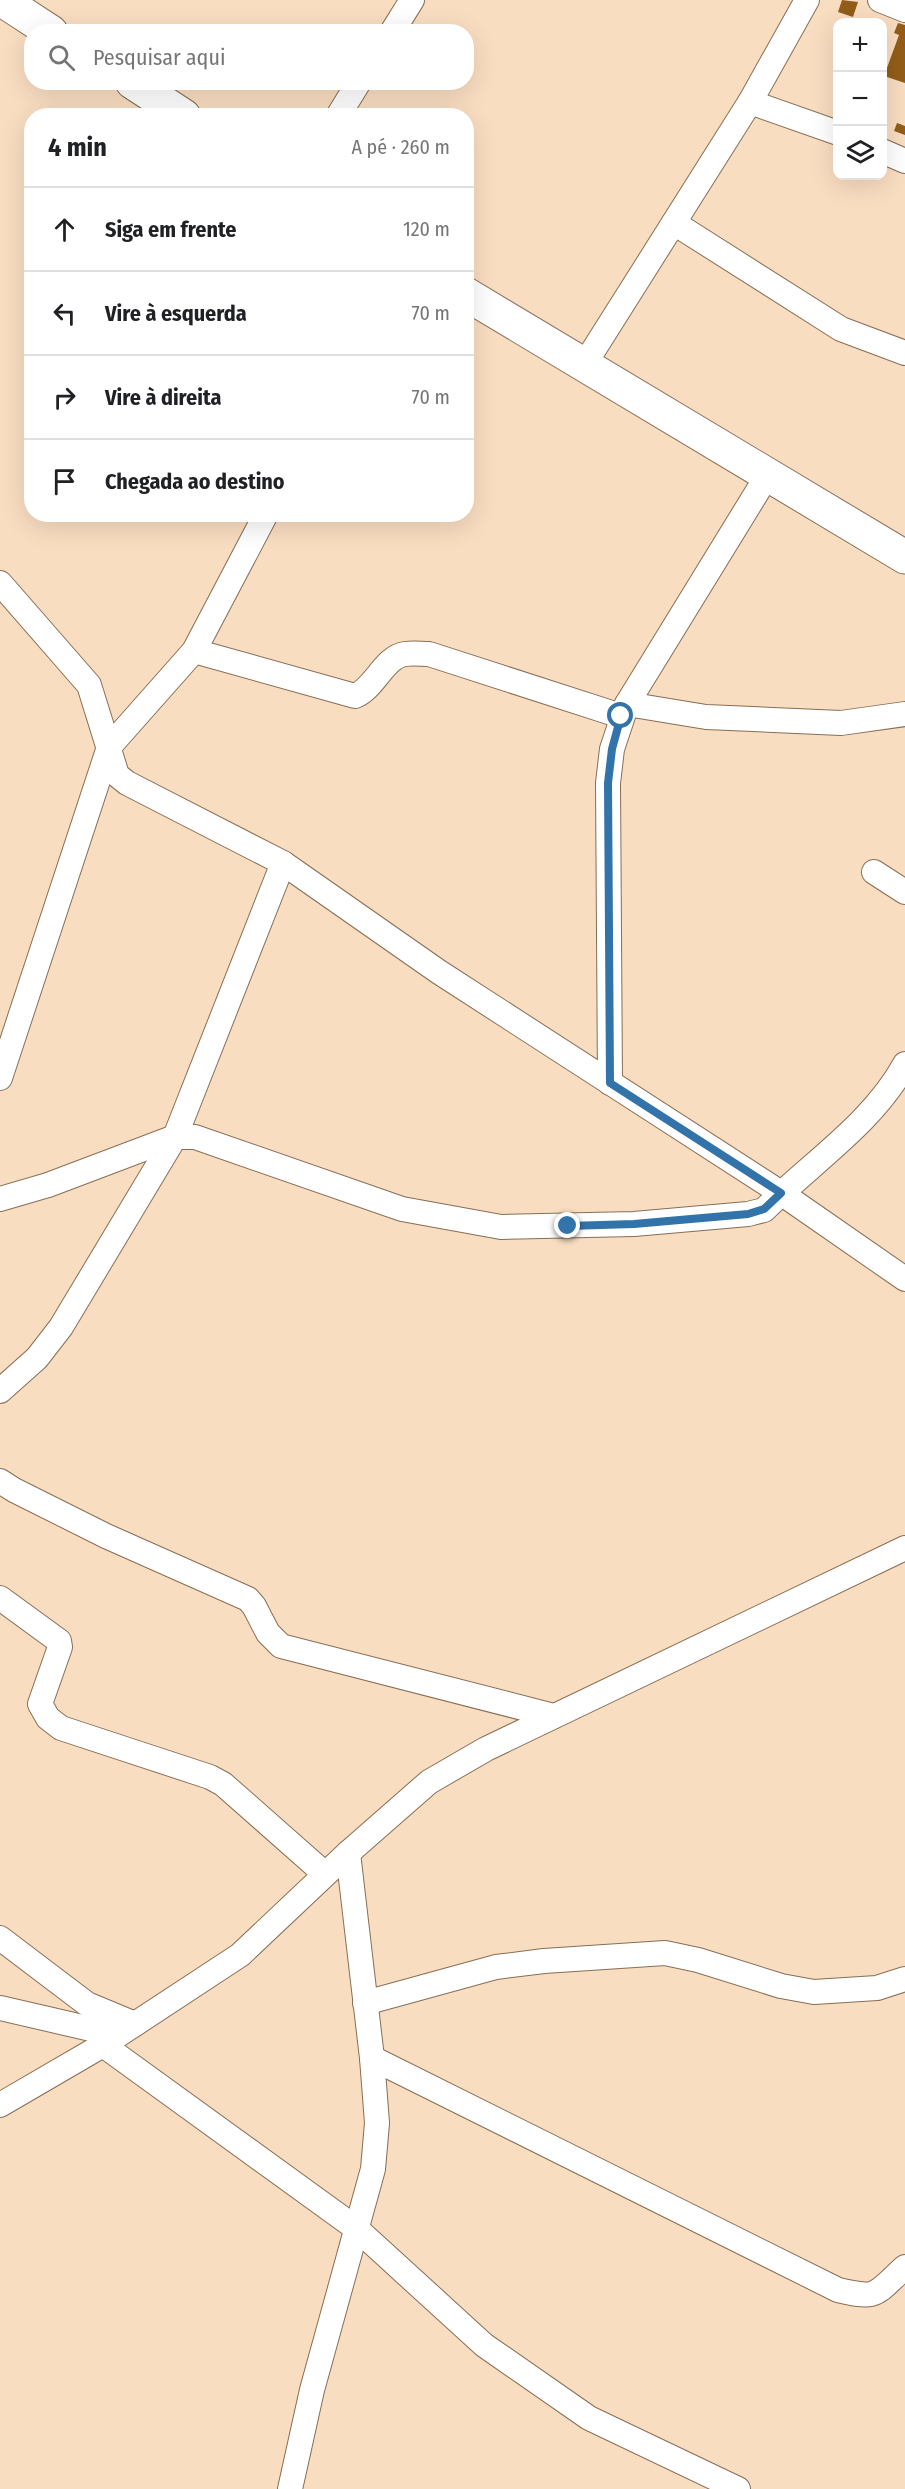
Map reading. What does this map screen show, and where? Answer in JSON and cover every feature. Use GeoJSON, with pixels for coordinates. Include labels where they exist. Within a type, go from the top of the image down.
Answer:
{"type":"FeatureCollection","features":[{"type":"Feature","properties":{"kind":"main road"},"geometry":{"type":"LineString","coordinates":[[6,1],[39,24]]}},
{"type":"Feature","properties":{"kind":"main road"},"geometry":{"type":"LineString","coordinates":[[144,90],[172,108]]}},
{"type":"Feature","properties":{"kind":"main road"},"geometry":{"type":"LineString","coordinates":[[474,299],[905,557]]}},
{"type":"Feature","properties":{"kind":"street"},"geometry":{"type":"LineString","coordinates":[[397,24],[412,0]]}},
{"type":"Feature","properties":{"kind":"street"},"geometry":{"type":"LineString","coordinates":[[584,365],[750,102],[807,0]]}},
{"type":"Feature","properties":{"kind":"street"},"geometry":{"type":"LineString","coordinates":[[880,0],[905,10]]}},
{"type":"Feature","properties":{"kind":"street"},"geometry":{"type":"LineString","coordinates":[[342,108],[354,90]]}},
{"type":"Feature","properties":{"kind":"street"},"geometry":{"type":"LineString","coordinates":[[750,102],[833,131]]}},
{"type":"Feature","properties":{"kind":"street"},"geometry":{"type":"LineString","coordinates":[[887,153],[905,161]]}},
{"type":"Feature","properties":{"kind":"street"},"geometry":{"type":"LineString","coordinates":[[674,223],[841,329],[905,353]]}},
{"type":"Feature","properties":{"kind":"street"},"geometry":{"type":"LineString","coordinates":[[610,1083],[608,783],[612,749],[624,710],[767,476]]}},
{"type":"Feature","properties":{"kind":"street"},"geometry":{"type":"LineString","coordinates":[[0,1078],[109,747],[194,651],[262,522]]}},
{"type":"Feature","properties":{"kind":"street"},"geometry":{"type":"LineString","coordinates":[[0,583],[89,684],[117,776],[283,863],[440,972],[781,1193],[905,1279]]}},
{"type":"Feature","properties":{"kind":"street"},"geometry":{"type":"LineString","coordinates":[[194,651],[355,696],[364,692],[389,663],[403,654],[429,654],[624,710],[706,717],[841,723],[905,714]]}},
{"type":"Feature","properties":{"kind":"street"},"geometry":{"type":"LineString","coordinates":[[0,1391],[37,1358],[61,1327],[175,1137],[283,863]]}},
{"type":"Feature","properties":{"kind":"street"},"geometry":{"type":"LineString","coordinates":[[874,872],[905,892]]}},
{"type":"Feature","properties":{"kind":"street"},"geometry":{"type":"LineString","coordinates":[[0,1199],[48,1185],[175,1137],[195,1137],[402,1209],[501,1227],[634,1224],[748,1214],[764,1209],[878,1104],[905,1064]]}},
{"type":"Feature","properties":{"kind":"street"},"geometry":{"type":"LineString","coordinates":[[0,1481],[106,1536],[248,1599],[268,1633],[281,1646],[554,1716]]}},
{"type":"Feature","properties":{"kind":"street"},"geometry":{"type":"LineString","coordinates":[[0,2105],[118,2035],[240,1955],[325,1874],[429,1782],[486,1749],[905,1548]]}},
{"type":"Feature","properties":{"kind":"street"},"geometry":{"type":"LineString","coordinates":[[0,1598],[59,1641],[60,1647],[40,1704],[48,1718],[61,1728],[210,1777],[223,1784],[325,1874]]}},
{"type":"Feature","properties":{"kind":"street"},"geometry":{"type":"LineString","coordinates":[[290,2489],[312,2390],[373,2169],[377,2123],[372,2058],[348,1853]]}},
{"type":"Feature","properties":{"kind":"street"},"geometry":{"type":"LineString","coordinates":[[0,1938],[87,2004],[118,2035],[357,2229],[467,2331],[589,2418],[738,2489]]}},
{"type":"Feature","properties":{"kind":"street"},"geometry":{"type":"LineString","coordinates":[[365,2003],[496,1967],[544,1961],[665,1953],[698,1960],[781,1986],[814,1992],[877,1988],[905,1979]]}},
{"type":"Feature","properties":{"kind":"street"},"geometry":{"type":"LineString","coordinates":[[0,2008],[118,2035]]}},
{"type":"Feature","properties":{"kind":"street"},"geometry":{"type":"LineString","coordinates":[[372,2058],[838,2290],[863,2296],[874,2295],[905,2267]]}},
{"type":"Feature","properties":{"kind":"building"},"geometry":{"type":"Polygon","coordinates":[[[842,0],[858,2],[853,17],[838,12],[842,0]]]}},
{"type":"Feature","properties":{"kind":"building"},"geometry":{"type":"Polygon","coordinates":[[[898,23],[905,25],[905,83],[887,77],[887,68],[899,35],[894,33],[898,23]]]}},
{"type":"Feature","properties":{"kind":"building"},"geometry":{"type":"Polygon","coordinates":[[[897,123],[905,126],[905,135],[894,131],[897,123]]]}},
{"type":"Feature","properties":{"kind":"route"},"geometry":{"type":"LineString","coordinates":[[568,1226],[634,1224],[748,1214],[764,1209],[781,1193],[610,1083],[608,783],[612,749],[621,716]]}}]}
